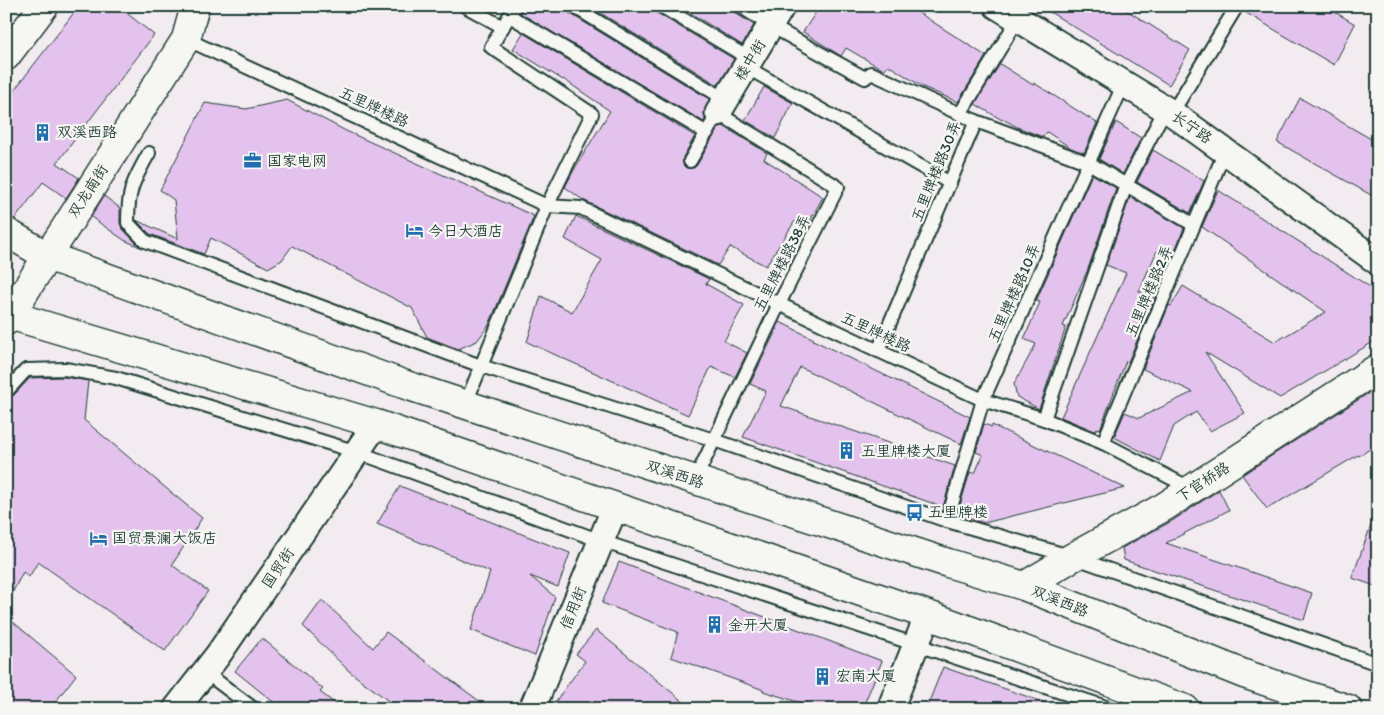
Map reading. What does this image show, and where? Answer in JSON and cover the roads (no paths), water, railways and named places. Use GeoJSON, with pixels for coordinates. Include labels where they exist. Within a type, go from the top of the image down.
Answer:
{"type":"FeatureCollection","features":[{"type":"Feature","properties":{"kind":"main road"},"geometry":{"type":"LineString","coordinates":[[6,56],[44,6]]}},
{"type":"Feature","properties":{"kind":"main road","name":"双龙南街"},"geometry":{"type":"LineString","coordinates":[[7,317],[186,39],[195,6]]}},
{"type":"Feature","properties":{"kind":"main road","name":"双溪西路"},"geometry":{"type":"LineString","coordinates":[[6,232],[47,256],[396,382],[948,563],[1024,586],[1244,674],[1348,709]]}},
{"type":"Feature","properties":{"kind":"main road"},"geometry":{"type":"LineString","coordinates":[[7,317],[376,424],[928,615],[1185,709]]}},
{"type":"Feature","properties":{"kind":"main road","name":"下官桥路"},"geometry":{"type":"LineString","coordinates":[[1024,586],[1164,507],[1378,368]]}},
{"type":"Feature","properties":{"kind":"street","name":"长宁路"},"geometry":{"type":"LineString","coordinates":[[996,6],[1168,111],[1378,262]]}},
{"type":"Feature","properties":{"kind":"street","name":"楼中街"},"geometry":{"type":"LineString","coordinates":[[717,115],[776,16]]}},
{"type":"Feature","properties":{"kind":"street","name":"国贸街"},"geometry":{"type":"LineString","coordinates":[[176,709],[218,655],[376,424]]}},
{"type":"Feature","properties":{"kind":"street","name":"信用街"},"geometry":{"type":"LineString","coordinates":[[532,709],[615,507]]}},
{"type":"Feature","properties":{"kind":"street"},"geometry":{"type":"LineString","coordinates":[[890,709],[928,615]]}},
{"type":"Feature","properties":{"kind":"lane"},"geometry":{"type":"LineString","coordinates":[[465,6],[503,28]]}},
{"type":"Feature","properties":{"kind":"lane"},"geometry":{"type":"LineString","coordinates":[[573,6],[717,115]]}},
{"type":"Feature","properties":{"kind":"lane"},"geometry":{"type":"LineString","coordinates":[[661,6],[748,63],[950,183]]}},
{"type":"Feature","properties":{"kind":"lane"},"geometry":{"type":"LineString","coordinates":[[740,6],[776,16],[865,78],[871,72],[960,114]]}},
{"type":"Feature","properties":{"kind":"lane"},"geometry":{"type":"LineString","coordinates":[[1044,419],[1126,184],[1168,111],[1237,6]]}},
{"type":"Feature","properties":{"kind":"lane"},"geometry":{"type":"LineString","coordinates":[[465,405],[548,206],[592,114],[491,47],[512,11],[717,115]]}},
{"type":"Feature","properties":{"kind":"lane","name":"五里牌楼路30弄"},"geometry":{"type":"LineString","coordinates":[[878,351],[976,122],[960,114],[1018,19]]}},
{"type":"Feature","properties":{"kind":"lane","name":"五里牌楼路"},"geometry":{"type":"LineString","coordinates":[[186,39],[548,206],[581,208],[983,400],[1044,419],[1104,443],[1192,489]]}},
{"type":"Feature","properties":{"kind":"lane","name":"五里牌楼路10弄"},"geometry":{"type":"LineString","coordinates":[[948,521],[983,400],[1124,83]]}},
{"type":"Feature","properties":{"kind":"lane"},"geometry":{"type":"LineString","coordinates":[[690,161],[717,115]]}},
{"type":"Feature","properties":{"kind":"lane","name":"五里牌楼路38弄"},"geometry":{"type":"LineString","coordinates":[[694,480],[838,187],[717,115]]}},
{"type":"Feature","properties":{"kind":"lane"},"geometry":{"type":"LineString","coordinates":[[976,122],[1089,163],[1194,225]]}},
{"type":"Feature","properties":{"kind":"lane","name":"五里牌楼路2弄"},"geometry":{"type":"LineString","coordinates":[[1104,443],[1225,151]]}},
{"type":"Feature","properties":{"kind":"lane"},"geometry":{"type":"LineString","coordinates":[[149,154],[132,183],[128,201],[128,223],[145,241],[481,366],[714,440],[948,521],[1073,557],[1378,664]]}},
{"type":"Feature","properties":{"kind":"lane"},"geometry":{"type":"LineString","coordinates":[[6,392],[26,370],[65,369],[116,378],[357,452],[601,541],[1112,709]]}},
{"type":"Feature","properties":{"kind":"lane"},"geometry":{"type":"LineString","coordinates":[[205,672],[254,709]]}},
{"type":"Feature","properties":{"kind":"place","name":"双溪西路"},"geometry":{"type":"Point","coordinates":[43,132]}},
{"type":"Feature","properties":{"kind":"place","name":"国家电网"},"geometry":{"type":"Point","coordinates":[253,161]}},
{"type":"Feature","properties":{"kind":"place","name":"今日大酒店"},"geometry":{"type":"Point","coordinates":[414,231]}},
{"type":"Feature","properties":{"kind":"place","name":"五里牌楼大厦"},"geometry":{"type":"Point","coordinates":[847,451]}},
{"type":"Feature","properties":{"kind":"place","name":"五里牌楼"},"geometry":{"type":"Point","coordinates":[914,512]}},
{"type":"Feature","properties":{"kind":"place","name":"国贸景澜大饭店"},"geometry":{"type":"Point","coordinates":[98,538]}},
{"type":"Feature","properties":{"kind":"place","name":"金开大厦"},"geometry":{"type":"Point","coordinates":[714,625]}},
{"type":"Feature","properties":{"kind":"place","name":"宏南大厦"},"geometry":{"type":"Point","coordinates":[822,676]}}]}
